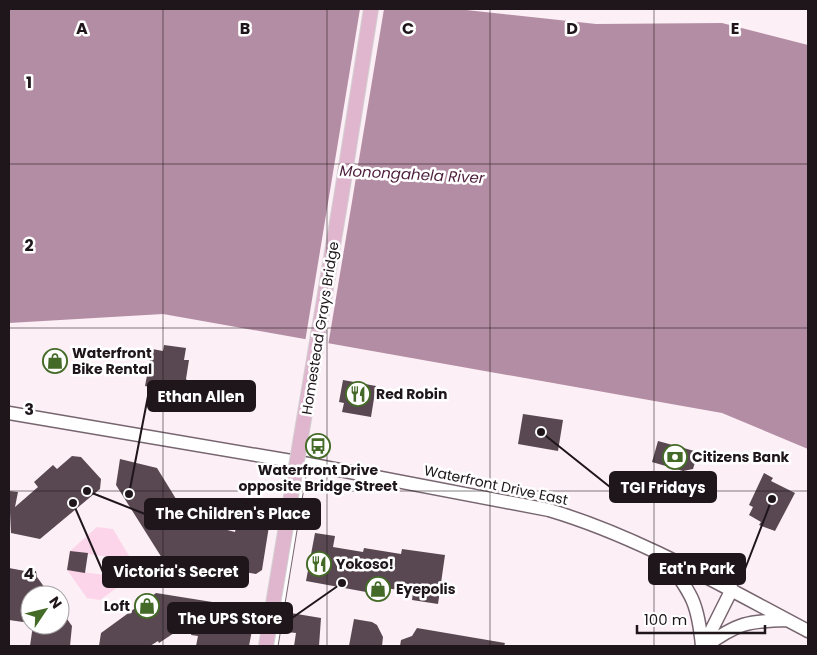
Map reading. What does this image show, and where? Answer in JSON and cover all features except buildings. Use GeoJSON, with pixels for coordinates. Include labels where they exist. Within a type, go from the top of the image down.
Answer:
{"type":"FeatureCollection","features":[{"type":"Feature","properties":{"kind":"main road","name":"Homestead Grays Bridge"},"geometry":{"type":"LineString","coordinates":[[266,646],[297,469],[371,9]]}},
{"type":"Feature","properties":{"kind":"street","name":"Waterfront Drive East"},"geometry":{"type":"LineString","coordinates":[[9,413],[303,463],[549,510],[573,517],[666,559],[732,590],[808,631]]}},
{"type":"Feature","properties":{"kind":"street"},"geometry":{"type":"LineString","coordinates":[[273,646],[303,463]]}},
{"type":"Feature","properties":{"kind":"street"},"geometry":{"type":"LineString","coordinates":[[666,559],[694,601],[700,616],[704,646]]}},
{"type":"Feature","properties":{"kind":"street"},"geometry":{"type":"LineString","coordinates":[[704,646],[732,590]]}},
{"type":"Feature","properties":{"kind":"street"},"geometry":{"type":"LineString","coordinates":[[704,646],[729,629],[742,624],[759,620],[787,620]]}},
{"type":"Feature","properties":{"kind":"shaded area"},"geometry":{"type":"Polygon","coordinates":[[[97,527],[113,529],[135,566],[133,576],[100,600],[87,598],[67,570],[105,575],[108,557],[70,551],[97,527]]]}},
{"type":"Feature","properties":{"kind":"water","name":"Monongahela River"},"geometry":{"type":"Polygon","coordinates":[[[9,9],[457,9],[596,24],[722,23],[808,45],[808,449],[722,413],[163,314],[9,323],[9,9]]]}},
{"type":"Feature","properties":{"kind":"pier"},"geometry":{"type":"Polygon","coordinates":[[[360,9],[384,9],[328,346],[305,342],[360,9]]]}},
{"type":"Feature","properties":{"kind":"place","name":"Waterfront Bike Rental"},"geometry":{"type":"Point","coordinates":[55,361]}},
{"type":"Feature","properties":{"kind":"place","name":"Red Robin"},"geometry":{"type":"Point","coordinates":[358,394]}},
{"type":"Feature","properties":{"kind":"place","name":"TGI Fridays"},"geometry":{"type":"Point","coordinates":[541,432]}},
{"type":"Feature","properties":{"kind":"place","name":"Waterfront Drive opposite Bridge Street"},"geometry":{"type":"Point","coordinates":[318,446]}},
{"type":"Feature","properties":{"kind":"place","name":"Citizens Bank"},"geometry":{"type":"Point","coordinates":[675,457]}},
{"type":"Feature","properties":{"kind":"place","name":"The Children's Place"},"geometry":{"type":"Point","coordinates":[87,491]}},
{"type":"Feature","properties":{"kind":"place","name":"Ethan Allen"},"geometry":{"type":"Point","coordinates":[129,494]}},
{"type":"Feature","properties":{"kind":"place","name":"Eat'n Park"},"geometry":{"type":"Point","coordinates":[772,499]}},
{"type":"Feature","properties":{"kind":"place","name":"Victoria's Secret"},"geometry":{"type":"Point","coordinates":[73,503]}},
{"type":"Feature","properties":{"kind":"place","name":"Yokoso!"},"geometry":{"type":"Point","coordinates":[319,564]}},
{"type":"Feature","properties":{"kind":"place","name":"The UPS Store"},"geometry":{"type":"Point","coordinates":[342,583]}},
{"type":"Feature","properties":{"kind":"place","name":"Eyepolis"},"geometry":{"type":"Point","coordinates":[378,589]}},
{"type":"Feature","properties":{"kind":"place","name":"Loft"},"geometry":{"type":"Point","coordinates":[147,606]}}]}
